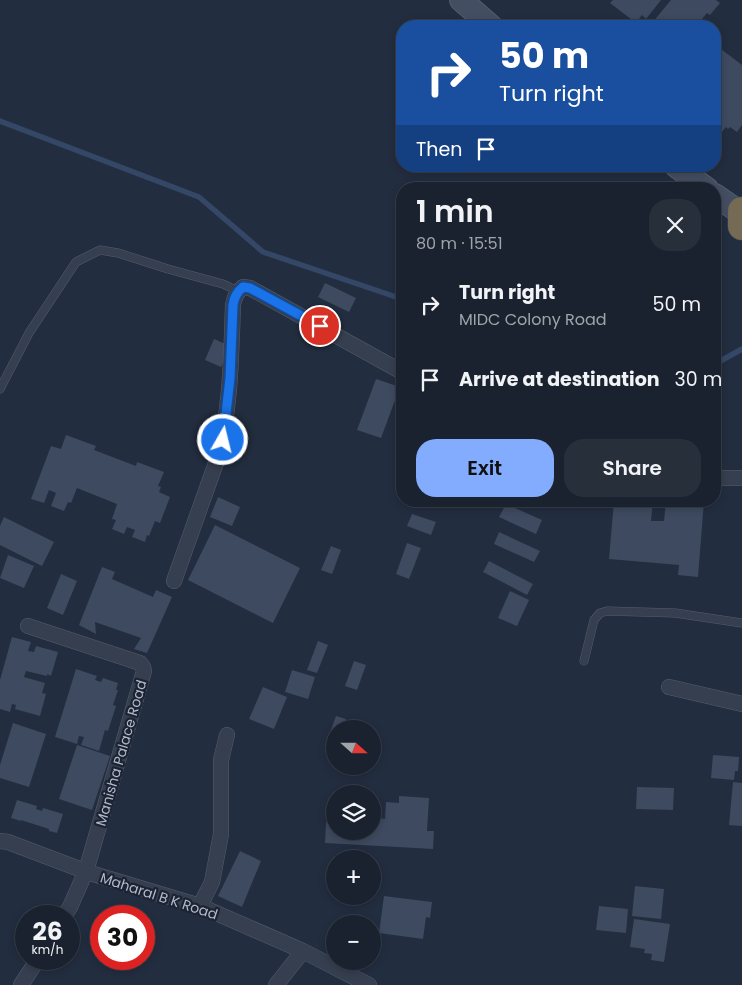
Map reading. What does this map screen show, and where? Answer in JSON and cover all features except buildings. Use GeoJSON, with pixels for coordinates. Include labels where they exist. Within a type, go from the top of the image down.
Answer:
{"type":"FeatureCollection","features":[{"type":"Feature","properties":{"kind":"highway"},"geometry":{"type":"LineString","coordinates":[[742,213],[742,226]]}},
{"type":"Feature","properties":{"kind":"street"},"geometry":{"type":"LineString","coordinates":[[461,0],[484,20]]}},
{"type":"Feature","properties":{"kind":"street"},"geometry":{"type":"LineString","coordinates":[[684,172],[698,182]]}},
{"type":"Feature","properties":{"kind":"street"},"geometry":{"type":"LineString","coordinates":[[721,199],[742,213]]}},
{"type":"Feature","properties":{"kind":"street"},"geometry":{"type":"LineString","coordinates":[[174,581],[218,460],[223,440],[230,378],[233,305],[234,297],[238,291],[243,287],[250,288],[396,369]]}},
{"type":"Feature","properties":{"kind":"street"},"geometry":{"type":"LineString","coordinates":[[721,478],[742,478]]}},
{"type":"Feature","properties":{"kind":"street","name":"Manisha Palace Road"},"geometry":{"type":"LineString","coordinates":[[28,626],[140,663],[144,671],[86,871],[70,905]]}},
{"type":"Feature","properties":{"kind":"street"},"geometry":{"type":"LineString","coordinates":[[669,687],[742,704]]}},
{"type":"Feature","properties":{"kind":"street"},"geometry":{"type":"LineString","coordinates":[[200,906],[212,882],[221,834],[221,760],[228,735]]}},
{"type":"Feature","properties":{"kind":"street","name":"Maharal B K Road"},"geometry":{"type":"LineString","coordinates":[[0,841],[8,842],[86,871],[200,906],[303,951],[369,985]]}},
{"type":"Feature","properties":{"kind":"street"},"geometry":{"type":"LineString","coordinates":[[276,985],[303,951]]}},
{"type":"Feature","properties":{"kind":"street"},"geometry":{"type":"LineString","coordinates":[[21,985],[31,970]]}},
{"type":"Feature","properties":{"kind":"lane"},"geometry":{"type":"LineString","coordinates":[[0,389],[29,333],[76,262],[100,250],[118,253],[223,284],[238,291]]}},
{"type":"Feature","properties":{"kind":"lane"},"geometry":{"type":"LineString","coordinates":[[584,661],[594,620],[600,613],[607,610],[675,613],[742,623]]}},
{"type":"Feature","properties":{"kind":"waterway"},"geometry":{"type":"LineString","coordinates":[[0,121],[199,197],[263,252],[396,297]]}},
{"type":"Feature","properties":{"kind":"waterway"},"geometry":{"type":"LineString","coordinates":[[721,361],[742,349]]}},
{"type":"Feature","properties":{"kind":"route"},"geometry":{"type":"LineString","coordinates":[[223,440],[230,378],[233,305],[234,297],[238,291],[243,287],[250,288],[320,326]]}}]}
